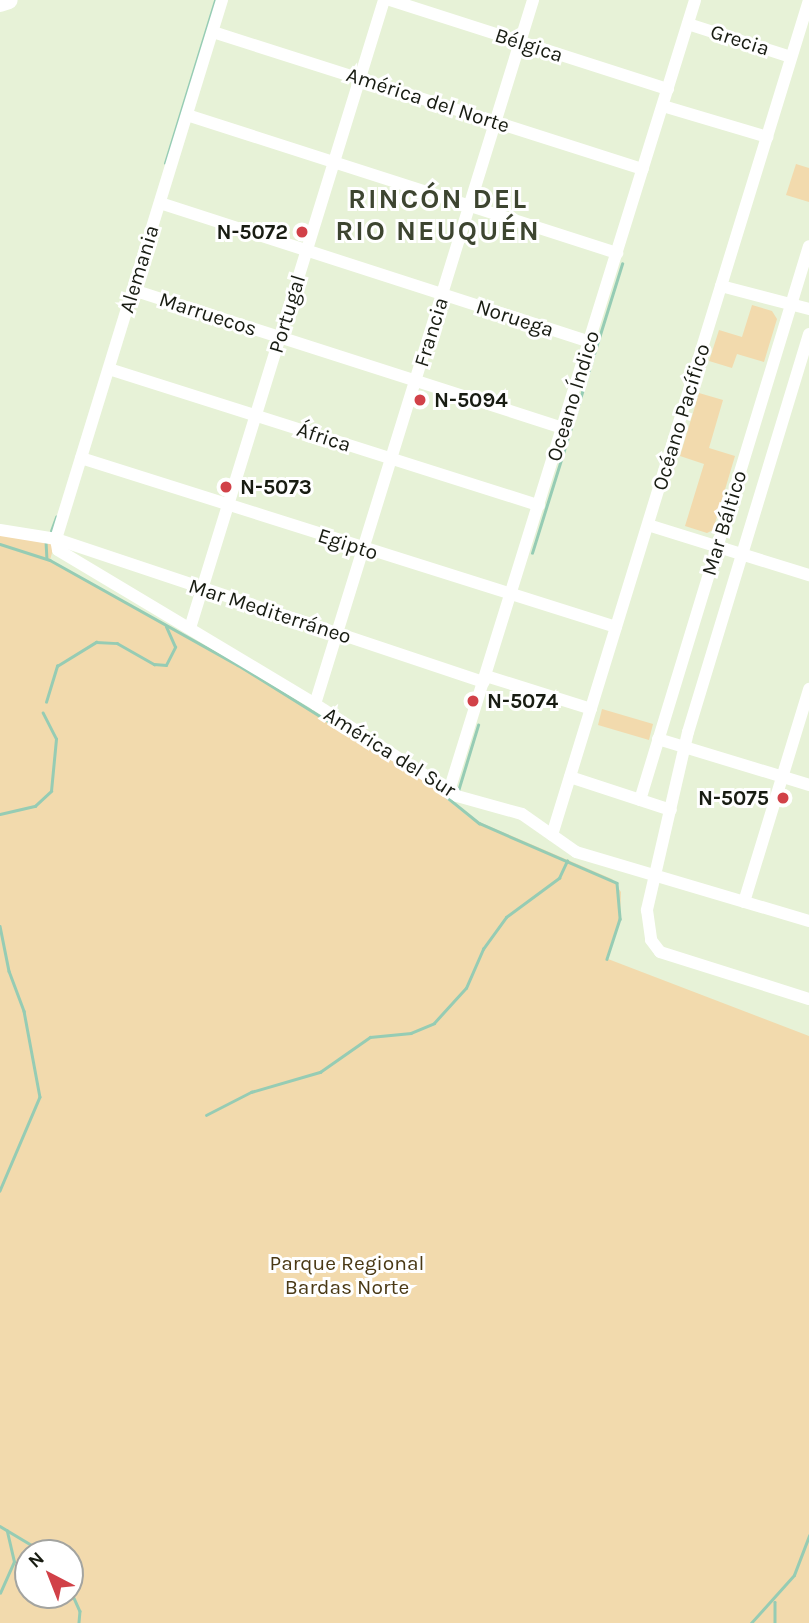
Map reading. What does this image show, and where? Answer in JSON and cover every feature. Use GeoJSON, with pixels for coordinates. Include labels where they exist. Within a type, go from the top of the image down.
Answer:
{"type":"FeatureCollection","features":[{"type":"Feature","properties":{"kind":"highway"},"geometry":{"type":"LineString","coordinates":[[0,3],[9,0]]}},
{"type":"Feature","properties":{"kind":"street","name":"Alemania"},"geometry":{"type":"LineString","coordinates":[[56,539],[222,0]]}},
{"type":"Feature","properties":{"kind":"street","name":"Portugal"},"geometry":{"type":"LineString","coordinates":[[190,628],[384,0]]}},
{"type":"Feature","properties":{"kind":"street","name":"Bélgica"},"geometry":{"type":"LineString","coordinates":[[390,0],[668,89]]}},
{"type":"Feature","properties":{"kind":"street","name":"Francia"},"geometry":{"type":"LineString","coordinates":[[315,704],[533,0]]}},
{"type":"Feature","properties":{"kind":"street","name":"Océano Pacífico"},"geometry":{"type":"LineString","coordinates":[[552,835],[809,0]]}},
{"type":"Feature","properties":{"kind":"street","name":"Oceano Índico"},"geometry":{"type":"LineString","coordinates":[[449,791],[663,106],[688,24],[691,1]]}},
{"type":"Feature","properties":{"kind":"street","name":"Grecia"},"geometry":{"type":"LineString","coordinates":[[688,24],[792,57]]}},
{"type":"Feature","properties":{"kind":"street","name":"América del Norte"},"geometry":{"type":"LineString","coordinates":[[213,32],[643,169]]}},
{"type":"Feature","properties":{"kind":"street"},"geometry":{"type":"LineString","coordinates":[[663,106],[767,137]]}},
{"type":"Feature","properties":{"kind":"street"},"geometry":{"type":"LineString","coordinates":[[187,115],[617,253]]}},
{"type":"Feature","properties":{"kind":"street","name":"Noruega"},"geometry":{"type":"LineString","coordinates":[[160,203],[590,342]]}},
{"type":"Feature","properties":{"kind":"street","name":"Mar Báltico"},"geometry":{"type":"LineString","coordinates":[[640,800],[717,547],[802,310],[809,246]]}},
{"type":"Feature","properties":{"kind":"street"},"geometry":{"type":"LineString","coordinates":[[721,286],[802,310]]}},
{"type":"Feature","properties":{"kind":"street","name":"Marruecos"},"geometry":{"type":"LineString","coordinates":[[133,290],[563,428]]}},
{"type":"Feature","properties":{"kind":"street","name":"Mar Báltico"},"geometry":{"type":"LineString","coordinates":[[809,334],[685,747],[653,876],[648,917],[651,940],[660,952],[809,999]]}},
{"type":"Feature","properties":{"kind":"street","name":"África"},"geometry":{"type":"LineString","coordinates":[[108,369],[539,505]]}},
{"type":"Feature","properties":{"kind":"street","name":"Egipto"},"geometry":{"type":"LineString","coordinates":[[81,458],[616,627]]}},
{"type":"Feature","properties":{"kind":"street"},"geometry":{"type":"LineString","coordinates":[[648,525],[809,575]]}},
{"type":"Feature","properties":{"kind":"street"},"geometry":{"type":"LineString","coordinates":[[0,530],[56,539]]}},
{"type":"Feature","properties":{"kind":"street","name":"Mar Mediterráneo"},"geometry":{"type":"LineString","coordinates":[[56,539],[338,633],[591,709]]}},
{"type":"Feature","properties":{"kind":"street","name":"América del Sur"},"geometry":{"type":"LineString","coordinates":[[56,539],[63,554],[315,704],[449,791],[522,814],[570,850],[809,921]]}},
{"type":"Feature","properties":{"kind":"street"},"geometry":{"type":"LineString","coordinates":[[744,902],[809,689]]}},
{"type":"Feature","properties":{"kind":"street"},"geometry":{"type":"LineString","coordinates":[[659,739],[809,785]]}},
{"type":"Feature","properties":{"kind":"street"},"geometry":{"type":"LineString","coordinates":[[570,777],[671,810]]}},
{"type":"Feature","properties":{"kind":"green space"},"geometry":{"type":"Polygon","coordinates":[[[796,164],[809,168],[809,202],[786,195],[796,164]]]}},
{"type":"Feature","properties":{"kind":"green space"},"geometry":{"type":"Polygon","coordinates":[[[752,305],[772,311],[777,319],[764,362],[737,354],[732,368],[709,361],[719,330],[742,337],[752,305]]]}},
{"type":"Feature","properties":{"kind":"green space"},"geometry":{"type":"Polygon","coordinates":[[[699,393],[723,400],[709,448],[735,456],[713,530],[707,533],[685,526],[704,464],[680,456],[699,393]]]}},
{"type":"Feature","properties":{"kind":"green space","name":"Parque Regional Bardas Norte"},"geometry":{"type":"Polygon","coordinates":[[[0,530],[56,539],[50,560],[238,665],[422,779],[470,818],[612,879],[621,892],[620,919],[608,959],[809,1036],[809,1623],[0,1623],[0,530]]]}},
{"type":"Feature","properties":{"kind":"green space"},"geometry":{"type":"Polygon","coordinates":[[[602,709],[653,724],[649,740],[598,725],[602,709]]]}},
{"type":"Feature","properties":{"kind":"waterway"},"geometry":{"type":"LineString","coordinates":[[165,163],[215,0]]}},
{"type":"Feature","properties":{"kind":"waterway"},"geometry":{"type":"LineString","coordinates":[[532,553],[622,264]]}},
{"type":"Feature","properties":{"kind":"waterway"},"geometry":{"type":"LineString","coordinates":[[51,531],[56,517]]}},
{"type":"Feature","properties":{"kind":"waterway"},"geometry":{"type":"LineString","coordinates":[[46,541],[47,558]]}},
{"type":"Feature","properties":{"kind":"waterway"},"geometry":{"type":"LineString","coordinates":[[0,544],[50,560],[238,665],[376,751]]}},
{"type":"Feature","properties":{"kind":"waterway"},"geometry":{"type":"LineString","coordinates":[[46,702],[57,666],[96,642],[117,643],[154,664],[166,665],[175,647],[166,627]]}},
{"type":"Feature","properties":{"kind":"waterway"},"geometry":{"type":"LineString","coordinates":[[0,814],[35,806],[51,791],[56,739],[43,713]]}},
{"type":"Feature","properties":{"kind":"waterway"},"geometry":{"type":"LineString","coordinates":[[458,791],[478,725]]}},
{"type":"Feature","properties":{"kind":"waterway"},"geometry":{"type":"LineString","coordinates":[[438,790],[479,823],[617,883],[620,919],[607,959]]}},
{"type":"Feature","properties":{"kind":"waterway"},"geometry":{"type":"LineString","coordinates":[[206,1115],[251,1092],[320,1072],[370,1037],[411,1033],[434,1023],[466,988],[483,949],[506,917],[559,878],[567,861]]}},
{"type":"Feature","properties":{"kind":"waterway"},"geometry":{"type":"LineString","coordinates":[[0,926],[9,971],[24,1011],[40,1097],[0,1191]]}},
{"type":"Feature","properties":{"kind":"waterway"},"geometry":{"type":"LineString","coordinates":[[0,1526],[22,1539]]}},
{"type":"Feature","properties":{"kind":"waterway"},"geometry":{"type":"LineString","coordinates":[[0,1593],[14,1562],[7,1531]]}},
{"type":"Feature","properties":{"kind":"waterway"},"geometry":{"type":"LineString","coordinates":[[751,1623],[794,1575],[809,1536]]}},
{"type":"Feature","properties":{"kind":"waterway"},"geometry":{"type":"LineString","coordinates":[[775,1602],[775,1623]]}},
{"type":"Feature","properties":{"kind":"waterway"},"geometry":{"type":"LineString","coordinates":[[79,1609],[79,1623]]}},
{"type":"Feature","properties":{"kind":"place","name":"N-5072"},"geometry":{"type":"Point","coordinates":[302,232]}},
{"type":"Feature","properties":{"kind":"place","name":"N-5094"},"geometry":{"type":"Point","coordinates":[420,400]}},
{"type":"Feature","properties":{"kind":"place","name":"N-5073"},"geometry":{"type":"Point","coordinates":[226,487]}},
{"type":"Feature","properties":{"kind":"place","name":"N-5074"},"geometry":{"type":"Point","coordinates":[473,701]}},
{"type":"Feature","properties":{"kind":"place","name":"N-5075"},"geometry":{"type":"Point","coordinates":[783,798]}},
{"type":"Feature","properties":{"kind":"district","name":"RINCÓN DEL RIO NEUQUÉN"},"geometry":{"type":"Point","coordinates":[438,215]}}]}
